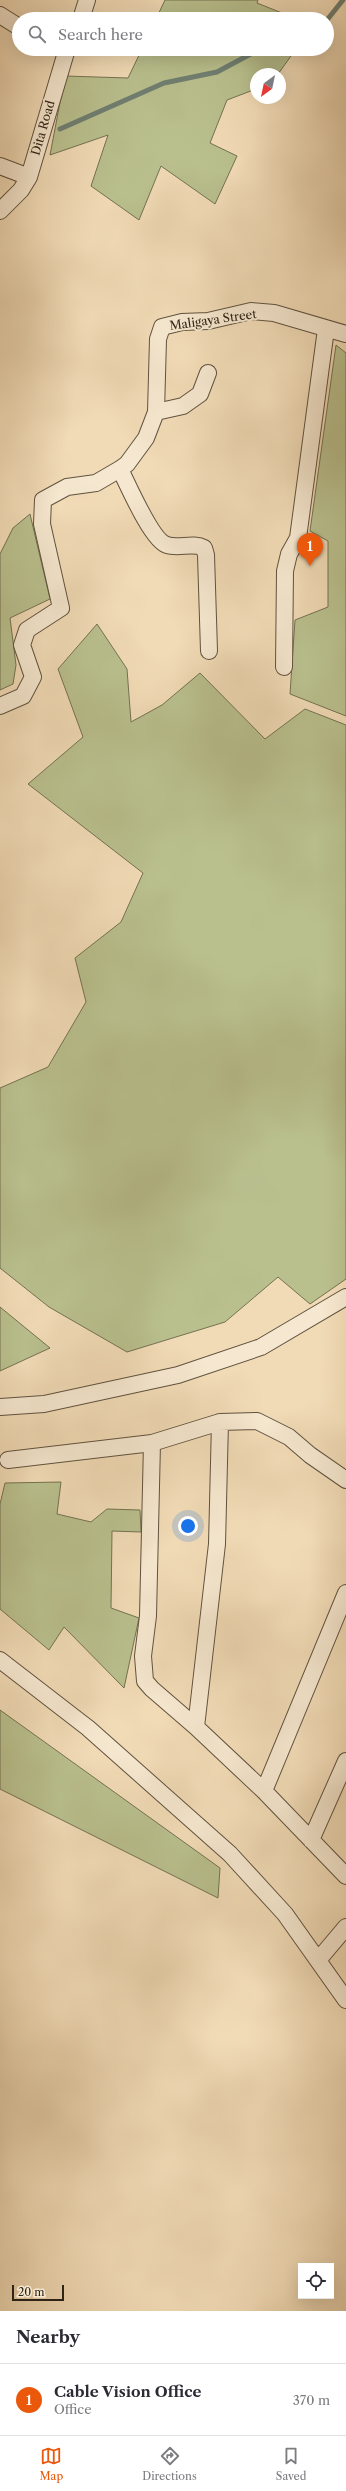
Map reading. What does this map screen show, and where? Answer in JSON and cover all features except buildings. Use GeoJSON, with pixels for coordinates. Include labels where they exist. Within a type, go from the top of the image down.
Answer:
{"type":"FeatureCollection","features":[{"type":"Feature","properties":{"kind":"street"},"geometry":{"type":"LineString","coordinates":[[83,12],[87,0]]}},
{"type":"Feature","properties":{"kind":"street"},"geometry":{"type":"LineString","coordinates":[[0,15],[12,23]]}},
{"type":"Feature","properties":{"kind":"street","name":"Dita Road"},"geometry":{"type":"LineString","coordinates":[[29,177],[61,56]]}},
{"type":"Feature","properties":{"kind":"street"},"geometry":{"type":"LineString","coordinates":[[0,166],[29,177],[20,190],[0,211]]}},
{"type":"Feature","properties":{"kind":"street","name":"Maligaya Street"},"geometry":{"type":"LineString","coordinates":[[0,706],[23,696],[33,677],[22,645],[26,630],[61,608],[42,524],[43,500],[67,487],[96,483],[120,469],[127,464],[146,438],[156,412],[158,339],[162,327],[182,322],[208,321],[251,312],[274,313],[326,330],[346,334]]}},
{"type":"Feature","properties":{"kind":"street"},"geometry":{"type":"LineString","coordinates":[[284,667],[285,571],[289,554],[298,538],[326,330]]}},
{"type":"Feature","properties":{"kind":"street"},"geometry":{"type":"LineString","coordinates":[[156,412],[183,406],[200,394],[208,373]]}},
{"type":"Feature","properties":{"kind":"street"},"geometry":{"type":"LineString","coordinates":[[120,469],[157,538],[168,545],[198,545],[204,548],[206,555],[209,651]]}},
{"type":"Feature","properties":{"kind":"street"},"geometry":{"type":"LineString","coordinates":[[0,1407],[51,1403],[178,1375],[260,1347],[346,1297]]}},
{"type":"Feature","properties":{"kind":"street"},"geometry":{"type":"LineString","coordinates":[[8,1460],[152,1443],[220,1422],[257,1421],[274,1428],[289,1437],[346,1480]]}},
{"type":"Feature","properties":{"kind":"street"},"geometry":{"type":"LineString","coordinates":[[196,1727],[217,1544],[220,1422]]}},
{"type":"Feature","properties":{"kind":"street"},"geometry":{"type":"LineString","coordinates":[[152,1443],[148,1616],[143,1656],[145,1681],[152,1690],[196,1727],[264,1791],[346,1876]]}},
{"type":"Feature","properties":{"kind":"street"},"geometry":{"type":"LineString","coordinates":[[264,1791],[346,1593]]}},
{"type":"Feature","properties":{"kind":"street"},"geometry":{"type":"LineString","coordinates":[[0,1660],[88,1728],[230,1854],[285,1914],[319,1959],[346,2000]]}},
{"type":"Feature","properties":{"kind":"street"},"geometry":{"type":"LineString","coordinates":[[311,1840],[346,1761]]}},
{"type":"Feature","properties":{"kind":"street"},"geometry":{"type":"LineString","coordinates":[[319,1959],[346,1927]]}},
{"type":"Feature","properties":{"kind":"green space"},"geometry":{"type":"Polygon","coordinates":[[[165,0],[258,0],[257,3],[280,12],[159,12],[165,0]]]}},
{"type":"Feature","properties":{"kind":"green space"},"geometry":{"type":"Polygon","coordinates":[[[139,56],[291,56],[282,68],[250,68],[250,91],[227,100],[210,143],[237,156],[215,204],[161,166],[139,220],[91,186],[108,135],[50,155],[65,76],[128,78],[139,56]]]}},
{"type":"Feature","properties":{"kind":"green space"},"geometry":{"type":"Polygon","coordinates":[[[336,345],[346,353],[346,716],[290,694],[295,620],[328,607],[328,541],[310,531],[336,345]]]}},
{"type":"Feature","properties":{"kind":"green space"},"geometry":{"type":"Polygon","coordinates":[[[30,514],[50,599],[10,618],[16,665],[13,684],[0,690],[0,554],[13,528],[30,514]]]}},
{"type":"Feature","properties":{"kind":"green space"},"geometry":{"type":"Polygon","coordinates":[[[97,624],[127,669],[131,722],[162,705],[200,673],[265,739],[305,709],[346,725],[346,1279],[310,1304],[278,1277],[225,1322],[127,1352],[49,1307],[0,1268],[0,1088],[48,1067],[86,1002],[75,958],[121,922],[143,873],[28,784],[83,737],[58,669],[97,624]]]}},
{"type":"Feature","properties":{"kind":"green space"},"geometry":{"type":"Polygon","coordinates":[[[0,1307],[50,1348],[0,1371],[0,1307]]]}},
{"type":"Feature","properties":{"kind":"green space"},"geometry":{"type":"Polygon","coordinates":[[[61,1482],[57,1514],[91,1522],[107,1509],[140,1510],[141,1532],[112,1531],[111,1608],[139,1618],[124,1688],[64,1627],[49,1650],[0,1609],[0,1504],[5,1483],[61,1482]]]}},
{"type":"Feature","properties":{"kind":"green space"},"geometry":{"type":"Polygon","coordinates":[[[0,1710],[220,1868],[218,1898],[0,1789],[0,1710]]]}},
{"type":"Feature","properties":{"kind":"waterway"},"geometry":{"type":"LineString","coordinates":[[333,12],[343,0]]}},
{"type":"Feature","properties":{"kind":"waterway"},"geometry":{"type":"LineString","coordinates":[[60,129],[164,83],[217,72],[247,56]]}},
{"type":"Feature","properties":{"kind":"place","name":"Cable Vision Office"},"geometry":{"type":"Point","coordinates":[310,566]}}]}
